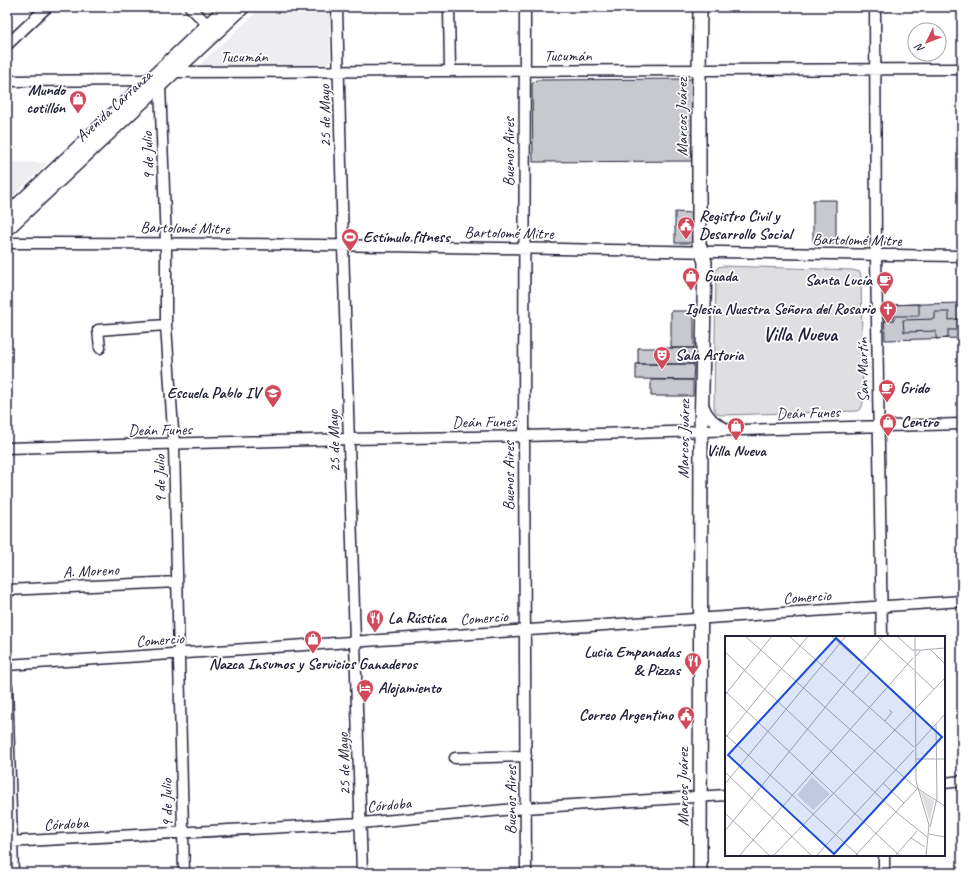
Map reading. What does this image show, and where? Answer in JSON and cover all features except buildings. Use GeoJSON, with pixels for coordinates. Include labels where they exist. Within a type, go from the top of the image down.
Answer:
{"type":"FeatureCollection","features":[{"type":"Feature","properties":{"kind":"main road","name":"Avenida Carranza"},"geometry":{"type":"LineString","coordinates":[[7,229],[156,82],[208,25],[227,7]]}},
{"type":"Feature","properties":{"kind":"main road","name":"Avenida Carranza"},"geometry":{"type":"LineString","coordinates":[[7,215],[156,82],[174,72],[244,7]]}},
{"type":"Feature","properties":{"kind":"main road","name":"Marcos Juárez"},"geometry":{"type":"LineString","coordinates":[[700,7],[698,71],[699,244],[705,262],[701,431],[700,873]]}},
{"type":"Feature","properties":{"kind":"street"},"geometry":{"type":"LineString","coordinates":[[8,40],[47,7]]}},
{"type":"Feature","properties":{"kind":"street"},"geometry":{"type":"LineString","coordinates":[[190,7],[208,25]]}},
{"type":"Feature","properties":{"kind":"street","name":"25 de Mayo"},"geometry":{"type":"LineString","coordinates":[[338,7],[343,245],[362,873]]}},
{"type":"Feature","properties":{"kind":"street"},"geometry":{"type":"LineString","coordinates":[[449,7],[450,71]]}},
{"type":"Feature","properties":{"kind":"street","name":"Buenos Aires"},"geometry":{"type":"LineString","coordinates":[[525,7],[524,436],[526,873]]}},
{"type":"Feature","properties":{"kind":"street","name":"San Martín"},"geometry":{"type":"LineString","coordinates":[[875,7],[876,255],[882,636]]}},
{"type":"Feature","properties":{"kind":"street","name":"Tucumán"},"geometry":{"type":"LineString","coordinates":[[174,72],[962,70]]}},
{"type":"Feature","properties":{"kind":"street"},"geometry":{"type":"LineString","coordinates":[[7,81],[156,82]]}},
{"type":"Feature","properties":{"kind":"street","name":"9 de Julio"},"geometry":{"type":"LineString","coordinates":[[156,82],[166,242],[166,325],[174,444],[184,873]]}},
{"type":"Feature","properties":{"kind":"street","name":"Bartolomé Mitre"},"geometry":{"type":"LineString","coordinates":[[7,243],[166,242],[524,248],[702,253],[962,256]]}},
{"type":"Feature","properties":{"kind":"street"},"geometry":{"type":"LineString","coordinates":[[100,348],[98,330],[166,325]]}},
{"type":"Feature","properties":{"kind":"street"},"geometry":{"type":"LineString","coordinates":[[702,401],[710,418],[719,425],[732,430]]}},
{"type":"Feature","properties":{"kind":"street","name":"Deán Funes"},"geometry":{"type":"LineString","coordinates":[[7,448],[962,424]]}},
{"type":"Feature","properties":{"kind":"street","name":"A. Moreno"},"geometry":{"type":"LineString","coordinates":[[7,590],[177,582]]}},
{"type":"Feature","properties":{"kind":"street","name":"Comercio"},"geometry":{"type":"LineString","coordinates":[[7,665],[962,601]]}},
{"type":"Feature","properties":{"kind":"street"},"geometry":{"type":"LineString","coordinates":[[7,686],[10,842],[13,873]]}},
{"type":"Feature","properties":{"kind":"street"},"geometry":{"type":"LineString","coordinates":[[455,758],[526,756]]}},
{"type":"Feature","properties":{"kind":"street"},"geometry":{"type":"LineString","coordinates":[[945,783],[962,781]]}},
{"type":"Feature","properties":{"kind":"street","name":"Córdoba"},"geometry":{"type":"LineString","coordinates":[[10,842],[361,823],[526,808],[725,795]]}},
{"type":"Feature","properties":{"kind":"street"},"geometry":{"type":"LineString","coordinates":[[884,856],[884,873]]}},
{"type":"Feature","properties":{"kind":"shaded area"},"geometry":{"type":"Polygon","coordinates":[[[262,7],[330,7],[330,60],[325,66],[205,67],[201,63],[262,7]]]}},
{"type":"Feature","properties":{"kind":"shaded area"},"geometry":{"type":"Polygon","coordinates":[[[7,162],[48,163],[7,202],[7,162]]]}},
{"type":"Feature","properties":{"kind":"shaded area"},"geometry":{"type":"Polygon","coordinates":[[[718,267],[852,270],[860,272],[863,403],[861,409],[857,411],[724,415],[716,413],[714,408],[716,271],[718,267]]]}},
{"type":"Feature","properties":{"kind":"place","name":"Mundo cotillón"},"geometry":{"type":"Point","coordinates":[78,114]}},
{"type":"Feature","properties":{"kind":"place","name":"Registro Civil y Desarrollo Social"},"geometry":{"type":"Point","coordinates":[686,240]}},
{"type":"Feature","properties":{"kind":"place","name":"Estímulo fitness"},"geometry":{"type":"Point","coordinates":[350,252]}},
{"type":"Feature","properties":{"kind":"place","name":"Guada"},"geometry":{"type":"Point","coordinates":[691,291]}},
{"type":"Feature","properties":{"kind":"place","name":"Santa Lucía"},"geometry":{"type":"Point","coordinates":[885,295]}},
{"type":"Feature","properties":{"kind":"place","name":"Iglesia Nuestra Señora del Rosario"},"geometry":{"type":"Point","coordinates":[888,324]}},
{"type":"Feature","properties":{"kind":"place","name":"Sala Astoria"},"geometry":{"type":"Point","coordinates":[662,370]}},
{"type":"Feature","properties":{"kind":"place","name":"Grido"},"geometry":{"type":"Point","coordinates":[887,403]}},
{"type":"Feature","properties":{"kind":"place","name":"Escuela Pablo IV"},"geometry":{"type":"Point","coordinates":[273,408]}},
{"type":"Feature","properties":{"kind":"place","name":"Centro"},"geometry":{"type":"Point","coordinates":[888,437]}},
{"type":"Feature","properties":{"kind":"place","name":"Villa Nueva"},"geometry":{"type":"Point","coordinates":[736,441]}},
{"type":"Feature","properties":{"kind":"place","name":"La Rústica"},"geometry":{"type":"Point","coordinates":[375,633]}},
{"type":"Feature","properties":{"kind":"place","name":"Nazca Insumos y Servicios Ganaderos"},"geometry":{"type":"Point","coordinates":[313,654]}},
{"type":"Feature","properties":{"kind":"place","name":"Lucia Empanadas & Pizzas"},"geometry":{"type":"Point","coordinates":[693,676]}},
{"type":"Feature","properties":{"kind":"place","name":"Alojamiento"},"geometry":{"type":"Point","coordinates":[365,703]}},
{"type":"Feature","properties":{"kind":"place","name":"Correo Argentino"},"geometry":{"type":"Point","coordinates":[686,730]}},
{"type":"Feature","properties":{"kind":"district","name":"Villa Nueva"},"geometry":{"type":"Point","coordinates":[800,334]}}]}
